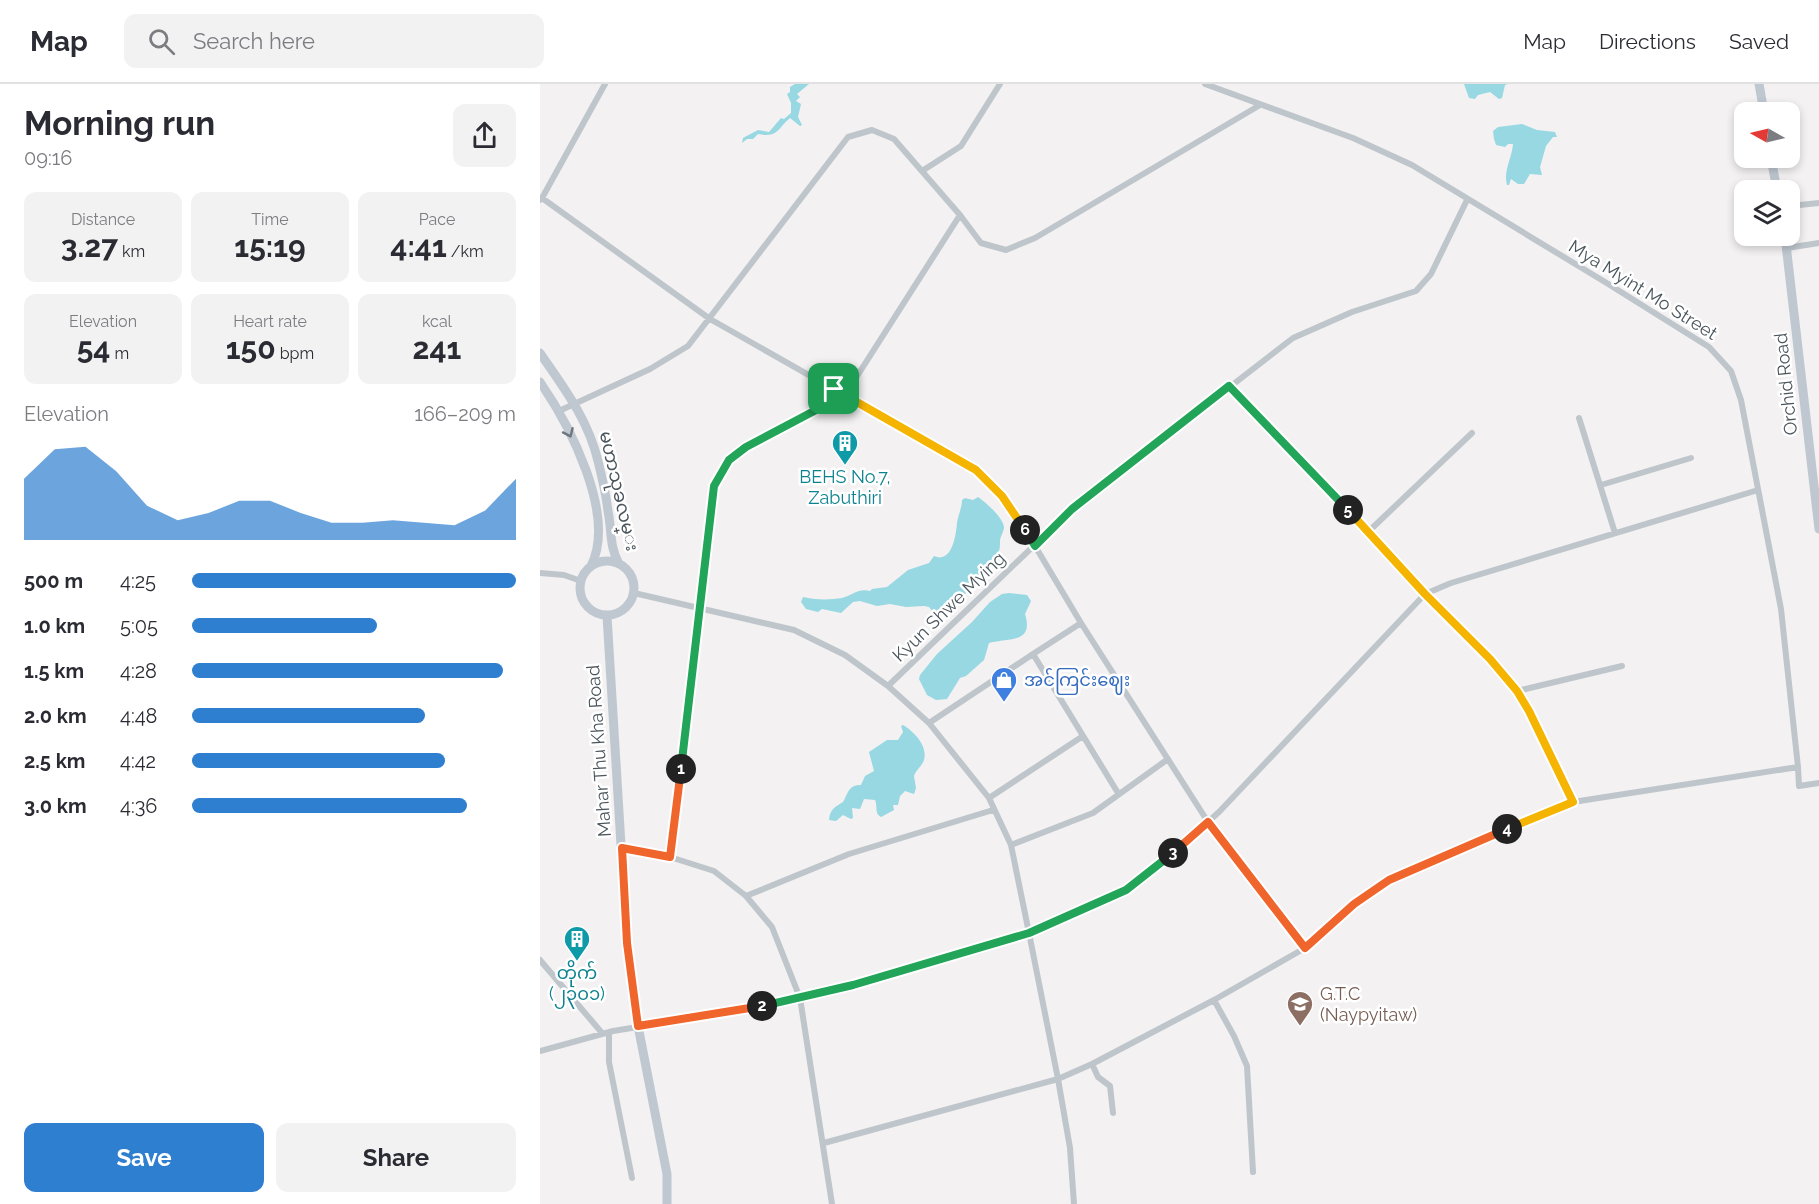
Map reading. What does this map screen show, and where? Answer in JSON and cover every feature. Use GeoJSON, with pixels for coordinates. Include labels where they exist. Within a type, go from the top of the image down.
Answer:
{"type":"FeatureCollection","features":[{"type":"Feature","properties":{"kind":"main road"},"geometry":{"type":"LineString","coordinates":[[1759,84],[1762,102]]}},
{"type":"Feature","properties":{"kind":"main road","name":"Orchid Road"},"geometry":{"type":"LineString","coordinates":[[1787,248],[1819,529]]}},
{"type":"Feature","properties":{"kind":"main road"},"geometry":{"type":"LineString","coordinates":[[540,353],[574,403]]}},
{"type":"Feature","properties":{"kind":"main road","name":"မဟာသုခလမ္း"},"geometry":{"type":"LineString","coordinates":[[540,382],[560,411],[587,473],[593,494],[598,538],[597,551],[591,566]]}},
{"type":"Feature","properties":{"kind":"main road","name":"မဟာသုခလမ္း"},"geometry":{"type":"LineString","coordinates":[[574,403],[588,426],[598,460],[609,513],[610,541],[619,564]]}},
{"type":"Feature","properties":{"kind":"main road"},"geometry":{"type":"LineString","coordinates":[[608,561],[619,564],[632,576],[634,594],[627,607],[614,615],[597,614],[583,601],[580,591],[581,581],[591,566],[608,561]]}},
{"type":"Feature","properties":{"kind":"main road","name":"Mahar Thu Kha Road"},"geometry":{"type":"LineString","coordinates":[[607,616],[627,943],[638,1026],[667,1174],[667,1204]]}},
{"type":"Feature","properties":{"kind":"street"},"geometry":{"type":"LineString","coordinates":[[606,84],[541,199],[710,319],[976,470],[1002,496],[1035,546],[1081,623],[1208,822],[1305,948]]}},
{"type":"Feature","properties":{"kind":"street"},"geometry":{"type":"LineString","coordinates":[[922,171],[961,146],[1000,84]]}},
{"type":"Feature","properties":{"kind":"street","name":"Mya Myint Mo Street"},"geometry":{"type":"LineString","coordinates":[[1205,84],[1353,138],[1412,165],[1709,348],[1731,371],[1741,400],[1782,609],[1797,767]]}},
{"type":"Feature","properties":{"kind":"street"},"geometry":{"type":"LineString","coordinates":[[560,411],[650,369],[688,346],[848,137],[872,130],[894,139],[960,215],[981,243],[1006,250],[1035,238],[1260,105]]}},
{"type":"Feature","properties":{"kind":"street","name":"Kyun Shwe Mying"},"geometry":{"type":"LineString","coordinates":[[888,686],[1072,509],[1293,338],[1352,312],[1416,291],[1431,274],[1467,200]]}},
{"type":"Feature","properties":{"kind":"street"},"geometry":{"type":"LineString","coordinates":[[1800,205],[1819,203]]}},
{"type":"Feature","properties":{"kind":"street"},"geometry":{"type":"LineString","coordinates":[[845,395],[960,215]]}},
{"type":"Feature","properties":{"kind":"street"},"geometry":{"type":"LineString","coordinates":[[1787,248],[1819,243]]}},
{"type":"Feature","properties":{"kind":"street"},"geometry":{"type":"LineString","coordinates":[[1229,386],[1425,594],[1490,659],[1517,691],[1573,802]]}},
{"type":"Feature","properties":{"kind":"street"},"geometry":{"type":"LineString","coordinates":[[670,857],[711,502],[718,477],[729,460],[746,447],[816,410],[834,389]]}},
{"type":"Feature","properties":{"kind":"street"},"geometry":{"type":"LineString","coordinates":[[1579,418],[1615,533]]}},
{"type":"Feature","properties":{"kind":"street"},"geometry":{"type":"LineString","coordinates":[[1368,532],[1472,432]]}},
{"type":"Feature","properties":{"kind":"street"},"geometry":{"type":"LineString","coordinates":[[1601,485],[1691,458]]}},
{"type":"Feature","properties":{"kind":"street"},"geometry":{"type":"LineString","coordinates":[[540,1051],[602,1033],[801,998],[1029,933],[1126,890],[1155,869],[1208,822],[1425,594],[1450,583],[1758,490]]}},
{"type":"Feature","properties":{"kind":"street"},"geometry":{"type":"LineString","coordinates":[[540,573],[564,575],[581,581]]}},
{"type":"Feature","properties":{"kind":"street"},"geometry":{"type":"LineString","coordinates":[[634,594],[794,630],[845,655],[888,686],[929,723],[989,798],[1011,845],[1058,1079],[1070,1148],[1074,1204]]}},
{"type":"Feature","properties":{"kind":"street"},"geometry":{"type":"LineString","coordinates":[[929,723],[1081,623]]}},
{"type":"Feature","properties":{"kind":"street"},"geometry":{"type":"LineString","coordinates":[[1032,654],[1118,793]]}},
{"type":"Feature","properties":{"kind":"street"},"geometry":{"type":"LineString","coordinates":[[1517,691],[1622,666]]}},
{"type":"Feature","properties":{"kind":"street"},"geometry":{"type":"LineString","coordinates":[[989,798],[1083,736]]}},
{"type":"Feature","properties":{"kind":"street"},"geometry":{"type":"LineString","coordinates":[[1011,845],[1093,813],[1168,759]]}},
{"type":"Feature","properties":{"kind":"street"},"geometry":{"type":"LineString","coordinates":[[824,1143],[1058,1079],[1092,1064],[1214,1000],[1305,948],[1354,904],[1389,880],[1573,802],[1797,767],[1799,786],[1819,783]]}},
{"type":"Feature","properties":{"kind":"street"},"geometry":{"type":"LineString","coordinates":[[746,896],[849,854],[993,810]]}},
{"type":"Feature","properties":{"kind":"street"},"geometry":{"type":"LineString","coordinates":[[622,848],[670,857],[714,871],[746,896],[772,927],[801,998],[832,1204]]}},
{"type":"Feature","properties":{"kind":"street"},"geometry":{"type":"LineString","coordinates":[[540,960],[602,1033]]}},
{"type":"Feature","properties":{"kind":"street"},"geometry":{"type":"LineString","coordinates":[[1214,1000],[1247,1066],[1253,1172]]}},
{"type":"Feature","properties":{"kind":"street"},"geometry":{"type":"LineString","coordinates":[[609,1032],[609,1062],[632,1178]]}},
{"type":"Feature","properties":{"kind":"street"},"geometry":{"type":"LineString","coordinates":[[1092,1064],[1098,1077],[1110,1086],[1113,1113]]}},
{"type":"Feature","properties":{"kind":"water"},"geometry":{"type":"Polygon","coordinates":[[[795,84],[809,84],[797,94],[800,97],[796,101],[801,104],[798,117],[802,125],[800,126],[790,118],[777,132],[770,135],[758,134],[753,139],[747,139],[742,143],[743,138],[758,130],[769,132],[781,118],[784,119],[791,113],[791,103],[787,94],[790,92],[790,87],[795,84]]]}},
{"type":"Feature","properties":{"kind":"water"},"geometry":{"type":"Polygon","coordinates":[[[1464,84],[1508,84],[1505,85],[1502,98],[1499,99],[1490,92],[1478,95],[1475,99],[1469,98],[1464,84]]]}},
{"type":"Feature","properties":{"kind":"water"},"geometry":{"type":"Polygon","coordinates":[[[1522,124],[1537,130],[1555,132],[1557,137],[1553,137],[1546,146],[1540,167],[1542,175],[1530,174],[1524,184],[1518,184],[1511,179],[1507,185],[1506,175],[1513,144],[1505,147],[1496,145],[1493,131],[1498,127],[1522,124]]]}},
{"type":"Feature","properties":{"kind":"water"},"geometry":{"type":"Polygon","coordinates":[[[978,497],[993,510],[1003,523],[1004,529],[999,551],[992,558],[984,576],[939,615],[936,616],[929,607],[924,606],[906,607],[890,604],[877,606],[860,601],[853,602],[841,613],[822,609],[818,612],[806,609],[801,602],[803,597],[838,599],[862,591],[887,587],[908,570],[929,563],[934,556],[945,556],[954,541],[962,500],[965,498],[973,500],[978,497]]]}},
{"type":"Feature","properties":{"kind":"water"},"geometry":{"type":"Polygon","coordinates":[[[1002,594],[1027,595],[1031,601],[1025,614],[1027,623],[1023,635],[989,643],[984,660],[966,676],[960,678],[947,699],[936,700],[927,695],[919,679],[920,675],[937,654],[990,602],[1002,594]]]}},
{"type":"Feature","properties":{"kind":"water"},"geometry":{"type":"Polygon","coordinates":[[[903,725],[922,744],[925,754],[914,776],[916,788],[914,794],[905,791],[900,796],[898,805],[893,805],[894,810],[881,817],[877,812],[875,800],[864,799],[860,809],[852,808],[853,818],[843,815],[836,821],[829,820],[832,811],[843,802],[851,788],[861,785],[865,776],[874,771],[869,752],[887,740],[898,740],[903,732],[901,726],[903,725]]]}},
{"type":"Feature","properties":{"kind":"place","name":"BEHS No.7, Zabuthiri"},"geometry":{"type":"Point","coordinates":[845,466]}},
{"type":"Feature","properties":{"kind":"place","name":"အင်ကြင်းဈေး"},"geometry":{"type":"Point","coordinates":[1004,703]}},
{"type":"Feature","properties":{"kind":"place","name":"တိုက် (၂၃၀၁)"},"geometry":{"type":"Point","coordinates":[577,962]}},
{"type":"Feature","properties":{"kind":"place","name":"G.T.C (Naypyitaw)"},"geometry":{"type":"Point","coordinates":[1300,1027]}},
{"type":"Feature","properties":{"kind":"route"},"geometry":{"type":"LineString","coordinates":[[1229,386],[1280,437],[1425,594],[1490,659],[1517,691],[1573,802],[1389,880],[1354,904],[1305,948],[1208,822],[1155,869],[1126,890],[1029,933],[801,998],[748,1009],[638,1026],[627,943],[622,848],[670,857],[714,486],[729,460],[746,447],[816,410],[834,389],[976,470],[1002,496],[1035,546],[1072,509],[1229,386]]}}]}
